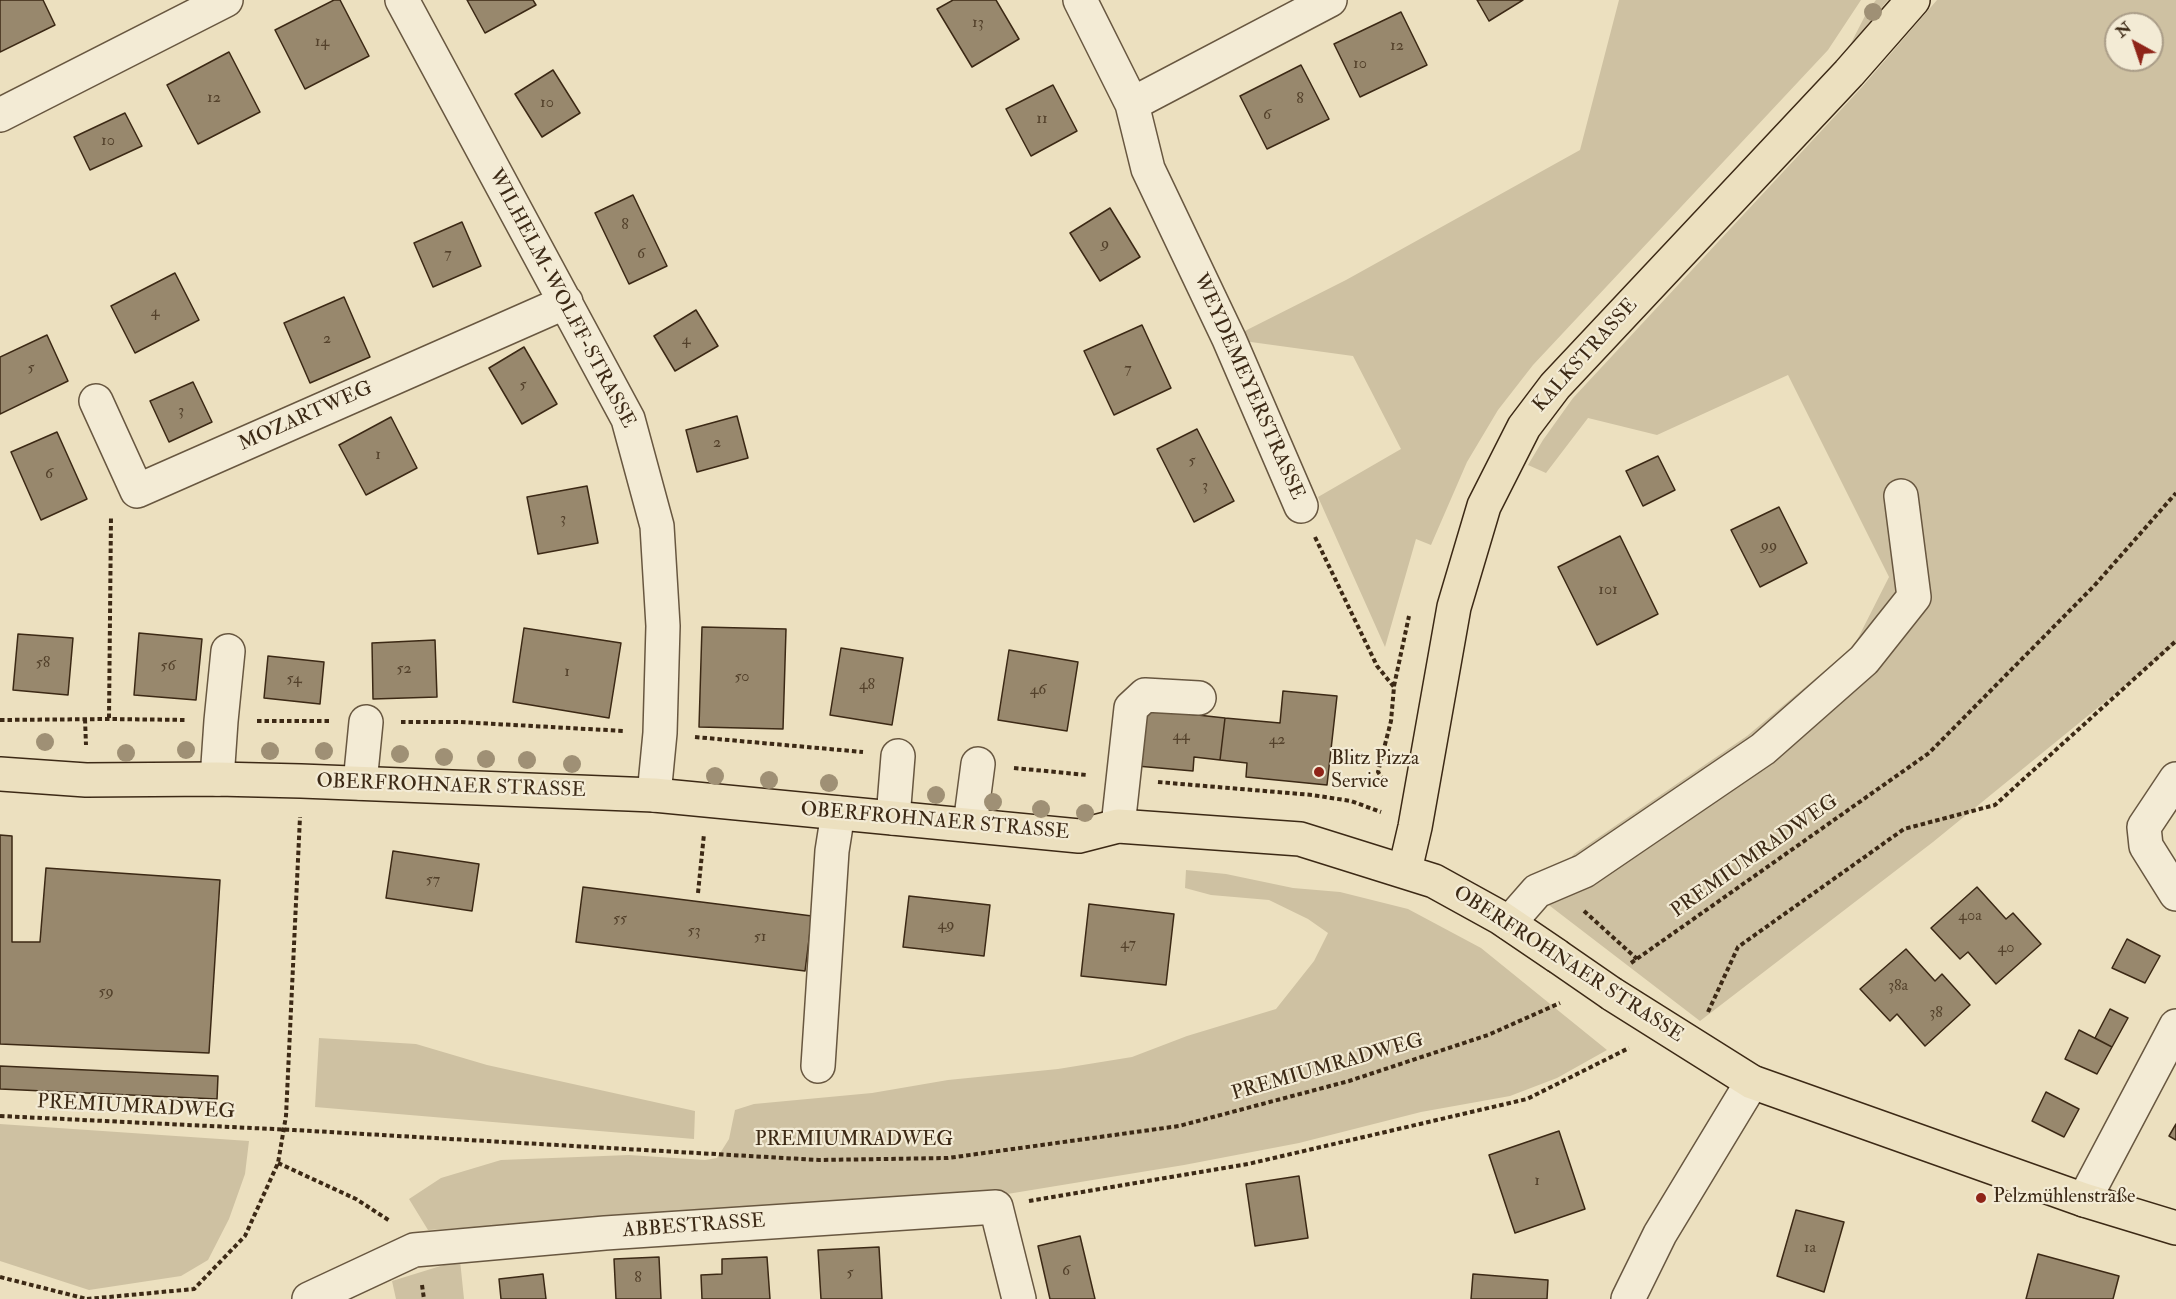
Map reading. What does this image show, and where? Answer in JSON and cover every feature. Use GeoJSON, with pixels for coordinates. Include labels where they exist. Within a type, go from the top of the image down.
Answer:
{"type":"FeatureCollection","features":[{"type":"Feature","properties":{"kind":"main road","name":"KALKSTRASSE"},"geometry":{"type":"LineString","coordinates":[[1405,870],[1454,607],[1484,506],[1524,427],[1555,386],[1849,73],[1913,0]]}},
{"type":"Feature","properties":{"kind":"main road","name":"OBERFROHNAER STRASSE"},"geometry":{"type":"LineString","coordinates":[[0,774],[86,780],[301,780],[654,795],[1079,836],[1118,826],[1300,839],[1434,880],[1509,923],[1612,994],[1752,1082],[2084,1200],[2176,1228]]}},
{"type":"Feature","properties":{"kind":"street"},"geometry":{"type":"LineString","coordinates":[[0,115],[226,0]]}},
{"type":"Feature","properties":{"kind":"street","name":"WILHELM-WOLFF-STRASSE"},"geometry":{"type":"LineString","coordinates":[[402,0],[628,419],[657,526],[663,626],[660,733],[654,795]]}},
{"type":"Feature","properties":{"kind":"street","name":"WEYDEMEYERSTRASSE"},"geometry":{"type":"LineString","coordinates":[[1080,0],[1132,104],[1148,170],[1229,339],[1301,506]]}},
{"type":"Feature","properties":{"kind":"street"},"geometry":{"type":"LineString","coordinates":[[1132,104],[1330,0]]}},
{"type":"Feature","properties":{"kind":"street","name":"MOZARTWEG"},"geometry":{"type":"LineString","coordinates":[[137,491],[566,302]]}},
{"type":"Feature","properties":{"kind":"street"},"geometry":{"type":"LineString","coordinates":[[96,401],[137,491]]}},
{"type":"Feature","properties":{"kind":"street"},"geometry":{"type":"LineString","coordinates":[[1509,923],[1537,891],[1584,871],[1763,749],[1864,660],[1914,597],[1900,496]]}},
{"type":"Feature","properties":{"kind":"street"},"geometry":{"type":"LineString","coordinates":[[217,779],[220,721],[228,651]]}},
{"type":"Feature","properties":{"kind":"street"},"geometry":{"type":"LineString","coordinates":[[1118,826],[1131,708],[1145,695],[1199,698]]}},
{"type":"Feature","properties":{"kind":"street"},"geometry":{"type":"LineString","coordinates":[[360,783],[366,722]]}},
{"type":"Feature","properties":{"kind":"street"},"geometry":{"type":"LineString","coordinates":[[893,818],[898,756]]}},
{"type":"Feature","properties":{"kind":"street"},"geometry":{"type":"LineString","coordinates":[[970,825],[978,764]]}},
{"type":"Feature","properties":{"kind":"street"},"geometry":{"type":"LineString","coordinates":[[2176,779],[2144,826],[2146,846],[2176,894]]}},
{"type":"Feature","properties":{"kind":"street"},"geometry":{"type":"LineString","coordinates":[[818,1066],[832,850],[838,813]]}},
{"type":"Feature","properties":{"kind":"street"},"geometry":{"type":"LineString","coordinates":[[2084,1200],[2176,1026]]}},
{"type":"Feature","properties":{"kind":"street"},"geometry":{"type":"LineString","coordinates":[[1628,1299],[1660,1234],[1752,1082]]}},
{"type":"Feature","properties":{"kind":"street"},"geometry":{"type":"LineString","coordinates":[[996,1207],[1019,1299]]}},
{"type":"Feature","properties":{"kind":"street","name":"ABBESTRASSE"},"geometry":{"type":"LineString","coordinates":[[309,1299],[414,1250],[605,1233],[996,1207]]}},
{"type":"Feature","properties":{"kind":"path"},"geometry":{"type":"LineString","coordinates":[[109,719],[111,515],[137,491]]}},
{"type":"Feature","properties":{"kind":"path","name":"PREMIUMRADWEG"},"geometry":{"type":"LineString","coordinates":[[1629,965],[1929,753],[2094,586],[2176,493]]}},
{"type":"Feature","properties":{"kind":"path","name":"WEYDEMEYERSTRASSE"},"geometry":{"type":"LineString","coordinates":[[1301,506],[1377,666]]}},
{"type":"Feature","properties":{"kind":"path"},"geometry":{"type":"LineString","coordinates":[[1394,687],[1409,616]]}},
{"type":"Feature","properties":{"kind":"path"},"geometry":{"type":"LineString","coordinates":[[996,1207],[1248,1164],[1527,1099],[1680,1037],[1738,947],[1904,829],[1995,805],[2176,641]]}},
{"type":"Feature","properties":{"kind":"path"},"geometry":{"type":"LineString","coordinates":[[1124,779],[1312,795],[1351,801],[1414,827]]}},
{"type":"Feature","properties":{"kind":"path"},"geometry":{"type":"LineString","coordinates":[[0,1277],[87,1299],[194,1289],[245,1236],[278,1163],[286,1116],[301,780]]}},
{"type":"Feature","properties":{"kind":"path"},"geometry":{"type":"LineString","coordinates":[[698,893],[708,801]]}},
{"type":"Feature","properties":{"kind":"path"},"geometry":{"type":"LineString","coordinates":[[1554,884],[1637,959]]}},
{"type":"Feature","properties":{"kind":"path","name":"PREMIUMRADWEG"},"geometry":{"type":"LineString","coordinates":[[0,1116],[819,1160],[948,1158],[1179,1126],[1360,1077],[1488,1035],[1561,1002]]}},
{"type":"Feature","properties":{"kind":"path"},"geometry":{"type":"LineString","coordinates":[[278,1163],[356,1199],[390,1221],[414,1250]]}},
{"type":"Feature","properties":{"kind":"shaded area"},"geometry":{"type":"Polygon","coordinates":[[[1619,0],[1861,0],[1828,50],[1533,365],[1498,410],[1467,462],[1431,545],[1416,539],[1385,647],[1318,497],[1401,449],[1353,356],[1229,339],[1346,280],[1580,150],[1619,0]]]}},
{"type":"Feature","properties":{"kind":"shaded area"},"geometry":{"type":"Polygon","coordinates":[[[1876,0],[1888,0],[1849,47],[1868,10],[1876,0]]]}},
{"type":"Feature","properties":{"kind":"shaded area"},"geometry":{"type":"Polygon","coordinates":[[[1937,0],[2176,0],[2176,644],[1933,842],[1700,1021],[1537,896],[1574,854],[1747,736],[1854,646],[1889,577],[1788,375],[1657,435],[1588,418],[1546,473],[1528,465],[1573,398],[1862,87],[1937,0]]]}},
{"type":"Feature","properties":{"kind":"shaded area"},"geometry":{"type":"Polygon","coordinates":[[[1186,870],[1226,874],[1293,888],[1340,892],[1408,909],[1481,948],[1607,1050],[1557,1078],[1510,1096],[1421,1112],[1299,1143],[1184,1165],[989,1197],[428,1230],[409,1199],[441,1178],[501,1160],[629,1155],[705,1160],[717,1158],[729,1139],[735,1110],[754,1104],[872,1093],[948,1080],[1058,1069],[1132,1057],[1187,1036],[1276,1009],[1314,961],[1328,933],[1308,919],[1269,900],[1211,895],[1185,888],[1186,870]]]}},
{"type":"Feature","properties":{"kind":"shaded area"},"geometry":{"type":"Polygon","coordinates":[[[319,1038],[416,1044],[487,1065],[695,1111],[694,1139],[315,1107],[319,1038]]]}},
{"type":"Feature","properties":{"kind":"shaded area"},"geometry":{"type":"Polygon","coordinates":[[[0,1124],[249,1141],[245,1174],[229,1219],[208,1260],[181,1276],[89,1290],[0,1261],[0,1124]]]}},
{"type":"Feature","properties":{"kind":"shaded area"},"geometry":{"type":"Polygon","coordinates":[[[460,1260],[464,1299],[396,1299],[392,1281],[460,1260]]]}},
{"type":"Feature","properties":{"kind":"building"},"geometry":{"type":"Polygon","coordinates":[[[0,0],[43,0],[55,25],[0,52],[0,0]]]}},
{"type":"Feature","properties":{"kind":"building"},"geometry":{"type":"Polygon","coordinates":[[[334,0],[340,0],[369,56],[305,89],[275,30],[334,0]]]}},
{"type":"Feature","properties":{"kind":"building"},"geometry":{"type":"Polygon","coordinates":[[[467,0],[533,0],[536,5],[485,33],[467,0]]]}},
{"type":"Feature","properties":{"kind":"building"},"geometry":{"type":"Polygon","coordinates":[[[953,0],[996,0],[1019,39],[972,67],[937,9],[953,0]]]}},
{"type":"Feature","properties":{"kind":"building"},"geometry":{"type":"Polygon","coordinates":[[[1477,0],[1523,0],[1489,21],[1477,0]]]}},
{"type":"Feature","properties":{"kind":"building"},"geometry":{"type":"Polygon","coordinates":[[[1401,12],[1427,65],[1360,97],[1334,44],[1401,12]]]}},
{"type":"Feature","properties":{"kind":"building"},"geometry":{"type":"Polygon","coordinates":[[[229,52],[260,112],[198,144],[167,85],[229,52]]]}},
{"type":"Feature","properties":{"kind":"building"},"geometry":{"type":"Polygon","coordinates":[[[1301,65],[1329,119],[1267,149],[1240,96],[1301,65]]]}},
{"type":"Feature","properties":{"kind":"building"},"geometry":{"type":"Polygon","coordinates":[[[553,70],[580,113],[542,137],[515,94],[553,70]]]}},
{"type":"Feature","properties":{"kind":"building"},"geometry":{"type":"Polygon","coordinates":[[[1053,85],[1077,131],[1031,156],[1006,109],[1053,85]]]}},
{"type":"Feature","properties":{"kind":"building"},"geometry":{"type":"Polygon","coordinates":[[[125,113],[142,146],[90,170],[74,137],[125,113]]]}},
{"type":"Feature","properties":{"kind":"building"},"geometry":{"type":"Polygon","coordinates":[[[633,195],[667,266],[629,284],[595,213],[633,195]]]}},
{"type":"Feature","properties":{"kind":"building"},"geometry":{"type":"Polygon","coordinates":[[[1110,208],[1140,257],[1100,281],[1070,233],[1110,208]]]}},
{"type":"Feature","properties":{"kind":"building"},"geometry":{"type":"Polygon","coordinates":[[[462,222],[481,266],[433,287],[414,243],[462,222]]]}},
{"type":"Feature","properties":{"kind":"building"},"geometry":{"type":"Polygon","coordinates":[[[175,273],[199,320],[135,353],[111,306],[175,273]]]}},
{"type":"Feature","properties":{"kind":"building"},"geometry":{"type":"Polygon","coordinates":[[[344,297],[370,357],[310,383],[284,323],[344,297]]]}},
{"type":"Feature","properties":{"kind":"building"},"geometry":{"type":"Polygon","coordinates":[[[696,310],[718,346],[675,371],[654,336],[696,310]]]}},
{"type":"Feature","properties":{"kind":"building"},"geometry":{"type":"Polygon","coordinates":[[[1142,325],[1171,388],[1114,415],[1084,351],[1142,325]]]}},
{"type":"Feature","properties":{"kind":"building"},"geometry":{"type":"Polygon","coordinates":[[[47,335],[68,381],[0,414],[0,357],[47,335]]]}},
{"type":"Feature","properties":{"kind":"building"},"geometry":{"type":"Polygon","coordinates":[[[524,347],[557,404],[522,424],[489,368],[524,347]]]}},
{"type":"Feature","properties":{"kind":"building"},"geometry":{"type":"Polygon","coordinates":[[[193,382],[212,422],[169,442],[150,401],[193,382]]]}},
{"type":"Feature","properties":{"kind":"building"},"geometry":{"type":"Polygon","coordinates":[[[737,416],[748,458],[697,472],[686,430],[737,416]]]}},
{"type":"Feature","properties":{"kind":"building"},"geometry":{"type":"Polygon","coordinates":[[[391,417],[417,468],[366,495],[339,445],[391,417]]]}},
{"type":"Feature","properties":{"kind":"building"},"geometry":{"type":"Polygon","coordinates":[[[1197,429],[1234,501],[1194,522],[1157,449],[1197,429]]]}},
{"type":"Feature","properties":{"kind":"building"},"geometry":{"type":"Polygon","coordinates":[[[57,432],[87,499],[41,520],[11,452],[57,432]]]}},
{"type":"Feature","properties":{"kind":"building"},"geometry":{"type":"Polygon","coordinates":[[[1658,456],[1675,490],[1643,506],[1626,471],[1658,456]]]}},
{"type":"Feature","properties":{"kind":"building"},"geometry":{"type":"Polygon","coordinates":[[[587,486],[598,543],[538,554],[527,497],[587,486]]]}},
{"type":"Feature","properties":{"kind":"building"},"geometry":{"type":"Polygon","coordinates":[[[1779,507],[1807,563],[1760,587],[1731,530],[1779,507]]]}},
{"type":"Feature","properties":{"kind":"building"},"geometry":{"type":"Polygon","coordinates":[[[1620,536],[1658,614],[1597,645],[1558,567],[1620,536]]]}},
{"type":"Feature","properties":{"kind":"building"},"geometry":{"type":"Polygon","coordinates":[[[702,627],[786,629],[783,729],[699,727],[702,627]]]}},
{"type":"Feature","properties":{"kind":"building"},"geometry":{"type":"Polygon","coordinates":[[[524,628],[621,643],[609,718],[513,702],[524,628]]]}},
{"type":"Feature","properties":{"kind":"building"},"geometry":{"type":"Polygon","coordinates":[[[139,633],[202,639],[196,700],[134,695],[139,633]]]}},
{"type":"Feature","properties":{"kind":"building"},"geometry":{"type":"Polygon","coordinates":[[[18,634],[73,638],[68,695],[13,690],[18,634]]]}},
{"type":"Feature","properties":{"kind":"building"},"geometry":{"type":"Polygon","coordinates":[[[435,640],[437,697],[373,699],[372,643],[435,640]]]}},
{"type":"Feature","properties":{"kind":"building"},"geometry":{"type":"Polygon","coordinates":[[[841,648],[903,658],[892,725],[830,715],[841,648]]]}},
{"type":"Feature","properties":{"kind":"building"},"geometry":{"type":"Polygon","coordinates":[[[1009,650],[1078,662],[1067,731],[998,720],[1009,650]]]}},
{"type":"Feature","properties":{"kind":"building"},"geometry":{"type":"Polygon","coordinates":[[[268,656],[324,662],[320,704],[264,698],[268,656]]]}},
{"type":"Feature","properties":{"kind":"building"},"geometry":{"type":"Polygon","coordinates":[[[1283,691],[1337,696],[1327,785],[1246,777],[1247,763],[1220,760],[1225,718],[1280,723],[1283,691]]]}},
{"type":"Feature","properties":{"kind":"building"},"geometry":{"type":"Polygon","coordinates":[[[1143,709],[1225,718],[1220,760],[1194,757],[1193,771],[1137,766],[1143,709]]]}},
{"type":"Feature","properties":{"kind":"building"},"geometry":{"type":"Polygon","coordinates":[[[0,835],[12,836],[12,942],[40,942],[46,868],[220,880],[209,1053],[0,1044],[0,835]]]}},
{"type":"Feature","properties":{"kind":"building"},"geometry":{"type":"Polygon","coordinates":[[[393,851],[479,864],[472,911],[386,898],[393,851]]]}},
{"type":"Feature","properties":{"kind":"building"},"geometry":{"type":"Polygon","coordinates":[[[583,887],[812,916],[805,971],[576,942],[583,887]]]}},
{"type":"Feature","properties":{"kind":"building"},"geometry":{"type":"Polygon","coordinates":[[[1977,887],[2006,919],[2013,913],[2041,944],[1996,984],[1968,952],[1960,959],[1931,928],[1977,887]]]}},
{"type":"Feature","properties":{"kind":"building"},"geometry":{"type":"Polygon","coordinates":[[[909,896],[990,905],[984,956],[903,947],[909,896]]]}},
{"type":"Feature","properties":{"kind":"building"},"geometry":{"type":"Polygon","coordinates":[[[1089,904],[1174,914],[1166,985],[1081,976],[1089,904]]]}},
{"type":"Feature","properties":{"kind":"building"},"geometry":{"type":"Polygon","coordinates":[[[2127,939],[2160,956],[2145,983],[2112,968],[2127,939]]]}},
{"type":"Feature","properties":{"kind":"building"},"geometry":{"type":"Polygon","coordinates":[[[1906,949],[1935,981],[1942,974],[1970,1005],[1925,1046],[1897,1014],[1890,1021],[1860,989],[1906,949]]]}},
{"type":"Feature","properties":{"kind":"building"},"geometry":{"type":"Polygon","coordinates":[[[2110,1009],[2128,1018],[2112,1047],[2095,1038],[2110,1009]]]}},
{"type":"Feature","properties":{"kind":"building"},"geometry":{"type":"Polygon","coordinates":[[[2079,1030],[2112,1047],[2097,1074],[2065,1059],[2079,1030]]]}},
{"type":"Feature","properties":{"kind":"building"},"geometry":{"type":"Polygon","coordinates":[[[0,1066],[218,1076],[217,1099],[0,1089],[0,1066]]]}},
{"type":"Feature","properties":{"kind":"building"},"geometry":{"type":"Polygon","coordinates":[[[2046,1092],[2079,1109],[2064,1137],[2032,1121],[2046,1092]]]}},
{"type":"Feature","properties":{"kind":"building"},"geometry":{"type":"Polygon","coordinates":[[[2176,1124],[2176,1140],[2169,1136],[2176,1124]]]}},
{"type":"Feature","properties":{"kind":"building"},"geometry":{"type":"Polygon","coordinates":[[[1559,1131],[1585,1209],[1515,1233],[1489,1155],[1559,1131]]]}},
{"type":"Feature","properties":{"kind":"building"},"geometry":{"type":"Polygon","coordinates":[[[1299,1176],[1308,1238],[1255,1246],[1246,1184],[1299,1176]]]}},
{"type":"Feature","properties":{"kind":"building"},"geometry":{"type":"Polygon","coordinates":[[[1796,1210],[1844,1222],[1824,1292],[1777,1276],[1796,1210]]]}},
{"type":"Feature","properties":{"kind":"building"},"geometry":{"type":"Polygon","coordinates":[[[1080,1236],[1095,1299],[1050,1299],[1038,1246],[1080,1236]]]}},
{"type":"Feature","properties":{"kind":"building"},"geometry":{"type":"Polygon","coordinates":[[[879,1247],[882,1299],[821,1299],[818,1250],[879,1247]]]}},
{"type":"Feature","properties":{"kind":"building"},"geometry":{"type":"Polygon","coordinates":[[[2038,1254],[2119,1276],[2113,1299],[2026,1299],[2038,1254]]]}},
{"type":"Feature","properties":{"kind":"building"},"geometry":{"type":"Polygon","coordinates":[[[659,1257],[661,1299],[616,1299],[614,1259],[659,1257]]]}},
{"type":"Feature","properties":{"kind":"building"},"geometry":{"type":"Polygon","coordinates":[[[767,1257],[770,1299],[702,1299],[701,1275],[722,1274],[722,1259],[767,1257]]]}},
{"type":"Feature","properties":{"kind":"building"},"geometry":{"type":"Polygon","coordinates":[[[543,1274],[546,1299],[501,1299],[499,1279],[543,1274]]]}},
{"type":"Feature","properties":{"kind":"building"},"geometry":{"type":"Polygon","coordinates":[[[1473,1274],[1548,1280],[1547,1299],[1471,1299],[1473,1274]]]}},
{"type":"Feature","properties":{"kind":"place","name":"Blitz Pizza Service"},"geometry":{"type":"Point","coordinates":[1319,772]}},
{"type":"Feature","properties":{"kind":"place","name":"Pelzmühlenstraße"},"geometry":{"type":"Point","coordinates":[1981,1198]}}]}
